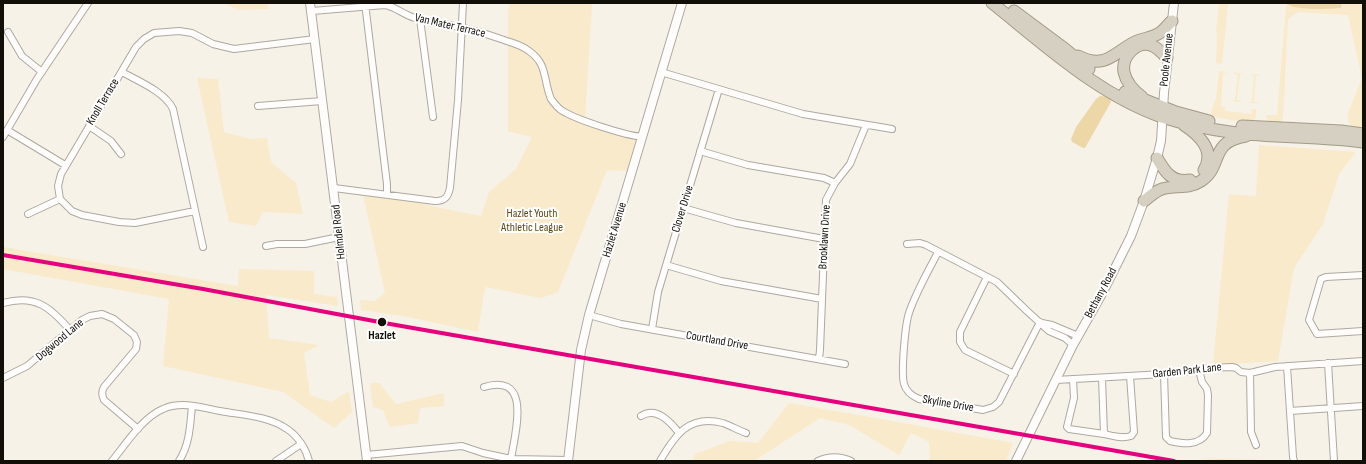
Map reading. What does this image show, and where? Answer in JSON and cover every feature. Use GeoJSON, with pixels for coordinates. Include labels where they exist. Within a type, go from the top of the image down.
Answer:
{"type":"FeatureCollection","features":[{"type":"Feature","properties":{"kind":"highway"},"geometry":{"type":"LineString","coordinates":[[992,3],[1080,72],[1104,88],[1133,104],[1163,112],[1176,112],[1201,119],[1244,126],[1341,131],[1363,134]]}},
{"type":"Feature","properties":{"kind":"highway"},"geometry":{"type":"LineString","coordinates":[[1003,3],[1109,83],[1149,102]]}},
{"type":"Feature","properties":{"kind":"highway"},"geometry":{"type":"LineString","coordinates":[[1066,50],[1086,60],[1104,61],[1115,56],[1134,42],[1161,32],[1172,20]]}},
{"type":"Feature","properties":{"kind":"highway"},"geometry":{"type":"LineString","coordinates":[[1158,158],[1169,176],[1181,181],[1194,179],[1200,175],[1206,166],[1208,155],[1205,144],[1196,134],[1149,102],[1133,89],[1124,71],[1125,61],[1130,52],[1138,46],[1147,45],[1155,47],[1167,58]]}},
{"type":"Feature","properties":{"kind":"highway"},"geometry":{"type":"LineString","coordinates":[[1180,122],[1255,135],[1363,142]]}},
{"type":"Feature","properties":{"kind":"highway"},"geometry":{"type":"LineString","coordinates":[[1144,201],[1162,189],[1187,186],[1201,181],[1209,174],[1220,151],[1227,142],[1235,138],[1255,135]]}},
{"type":"Feature","properties":{"kind":"street"},"geometry":{"type":"LineString","coordinates":[[3,137],[42,72],[88,3]]}},
{"type":"Feature","properties":{"kind":"street"},"geometry":{"type":"LineString","coordinates":[[334,188],[435,201],[444,200],[449,193],[458,100],[463,3]]}},
{"type":"Feature","properties":{"kind":"street","name":"Hazlet Avenue"},"geometry":{"type":"LineString","coordinates":[[568,461],[581,350],[589,315],[682,3]]}},
{"type":"Feature","properties":{"kind":"street","name":"Poole Avenue"},"geometry":{"type":"LineString","coordinates":[[1163,112],[1167,58],[1174,3]]}},
{"type":"Feature","properties":{"kind":"street"},"geometry":{"type":"LineString","coordinates":[[365,5],[387,194]]}},
{"type":"Feature","properties":{"kind":"street","name":"Van Mater Terrace"},"geometry":{"type":"LineString","coordinates":[[311,7],[365,5],[388,6],[408,16],[476,30],[518,45],[532,53],[540,62],[552,100],[562,111],[623,133],[633,136],[642,136]]}},
{"type":"Feature","properties":{"kind":"street","name":"Holmdel Road"},"geometry":{"type":"LineString","coordinates":[[311,7],[334,188],[338,237],[367,458]]}},
{"type":"Feature","properties":{"kind":"street"},"geometry":{"type":"LineString","coordinates":[[420,19],[432,117]]}},
{"type":"Feature","properties":{"kind":"street","name":"Knoll Terrace"},"geometry":{"type":"LineString","coordinates":[[60,199],[59,181],[65,165],[140,42],[149,36],[159,32],[188,31],[212,44],[234,49],[315,39]]}},
{"type":"Feature","properties":{"kind":"street"},"geometry":{"type":"LineString","coordinates":[[8,32],[22,56],[42,72]]}},
{"type":"Feature","properties":{"kind":"street"},"geometry":{"type":"LineString","coordinates":[[122,72],[162,95],[173,109],[203,247]]}},
{"type":"Feature","properties":{"kind":"street"},"geometry":{"type":"LineString","coordinates":[[661,72],[803,114],[892,130]]}},
{"type":"Feature","properties":{"kind":"street","name":"Clover Drive"},"geometry":{"type":"LineString","coordinates":[[652,330],[658,292],[719,89]]}},
{"type":"Feature","properties":{"kind":"street"},"geometry":{"type":"LineString","coordinates":[[258,106],[322,101]]}},
{"type":"Feature","properties":{"kind":"street","name":"Bethany Road"},"geometry":{"type":"LineString","coordinates":[[1016,461],[1073,345],[1101,295],[1131,236],[1158,158],[1163,112]]}},
{"type":"Feature","properties":{"kind":"street","name":"Brooklawn Drive"},"geometry":{"type":"LineString","coordinates":[[819,359],[826,200],[835,183],[850,164],[866,125]]}},
{"type":"Feature","properties":{"kind":"street"},"geometry":{"type":"LineString","coordinates":[[89,126],[112,142],[121,154]]}},
{"type":"Feature","properties":{"kind":"street"},"geometry":{"type":"LineString","coordinates":[[7,130],[65,165]]}},
{"type":"Feature","properties":{"kind":"street"},"geometry":{"type":"LineString","coordinates":[[700,151],[748,165],[824,178],[835,183]]}},
{"type":"Feature","properties":{"kind":"street"},"geometry":{"type":"LineString","coordinates":[[28,214],[60,199],[75,213],[126,223],[145,222],[195,211]]}},
{"type":"Feature","properties":{"kind":"street"},"geometry":{"type":"LineString","coordinates":[[683,208],[736,223],[824,239]]}},
{"type":"Feature","properties":{"kind":"street"},"geometry":{"type":"LineString","coordinates":[[266,246],[277,244],[305,244],[338,237]]}},
{"type":"Feature","properties":{"kind":"street"},"geometry":{"type":"LineString","coordinates":[[906,244],[920,243],[1001,285],[1049,330],[1065,338],[1073,345]]}},
{"type":"Feature","properties":{"kind":"street","name":"Skyline Drive"},"geometry":{"type":"LineString","coordinates":[[938,252],[912,304],[907,318],[903,379],[905,388],[912,395],[918,399],[983,410],[993,407],[999,402],[1040,322]]}},
{"type":"Feature","properties":{"kind":"street"},"geometry":{"type":"LineString","coordinates":[[666,265],[721,281],[822,299]]}},
{"type":"Feature","properties":{"kind":"street"},"geometry":{"type":"LineString","coordinates":[[1363,275],[1326,277],[1321,279],[1309,320],[1317,334],[1363,332]]}},
{"type":"Feature","properties":{"kind":"street"},"geometry":{"type":"LineString","coordinates":[[987,277],[960,332],[960,342],[967,351],[1014,374]]}},
{"type":"Feature","properties":{"kind":"street"},"geometry":{"type":"LineString","coordinates":[[3,303],[14,300],[38,302],[53,312],[70,330]]}},
{"type":"Feature","properties":{"kind":"street","name":"Dogwood Lane"},"geometry":{"type":"LineString","coordinates":[[3,378],[27,366],[85,318],[102,314],[114,319],[135,337],[137,342],[136,349],[104,387],[102,394],[104,400],[138,429]]}},
{"type":"Feature","properties":{"kind":"street","name":"Courtland Drive"},"geometry":{"type":"LineString","coordinates":[[589,315],[621,324],[652,330],[846,364]]}},
{"type":"Feature","properties":{"kind":"street"},"geometry":{"type":"LineString","coordinates":[[1040,322],[1052,325],[1078,336]]}},
{"type":"Feature","properties":{"kind":"street","name":"Garden Park Lane"},"geometry":{"type":"LineString","coordinates":[[1056,380],[1164,374],[1229,367],[1236,368],[1241,372],[1250,372],[1266,368],[1328,362],[1363,361]]}},
{"type":"Feature","properties":{"kind":"street"},"geometry":{"type":"LineString","coordinates":[[1328,362],[1334,461]]}},
{"type":"Feature","properties":{"kind":"street"},"geometry":{"type":"LineString","coordinates":[[1287,366],[1294,461]]}},
{"type":"Feature","properties":{"kind":"street"},"geometry":{"type":"LineString","coordinates":[[1164,374],[1166,437],[1172,442],[1190,444],[1200,441],[1207,433],[1208,395],[1207,389],[1202,382],[1200,370]]}},
{"type":"Feature","properties":{"kind":"street"},"geometry":{"type":"LineString","coordinates":[[1250,372],[1251,432],[1256,445]]}},
{"type":"Feature","properties":{"kind":"street"},"geometry":{"type":"LineString","coordinates":[[1073,379],[1074,398],[1067,427],[1069,429],[1126,438],[1133,435],[1134,429],[1130,376]]}},
{"type":"Feature","properties":{"kind":"street"},"geometry":{"type":"LineString","coordinates":[[1102,378],[1104,434]]}},
{"type":"Feature","properties":{"kind":"street"},"geometry":{"type":"LineString","coordinates":[[484,387],[495,384],[502,385],[509,387],[516,396],[518,408],[511,459]]}},
{"type":"Feature","properties":{"kind":"street"},"geometry":{"type":"LineString","coordinates":[[112,461],[138,429],[153,414],[164,408],[177,405],[192,406],[273,421],[293,433],[308,455],[309,461]]}},
{"type":"Feature","properties":{"kind":"street"},"geometry":{"type":"LineString","coordinates":[[179,461],[188,440],[192,406]]}},
{"type":"Feature","properties":{"kind":"street"},"geometry":{"type":"LineString","coordinates":[[1290,411],[1363,406]]}},
{"type":"Feature","properties":{"kind":"street"},"geometry":{"type":"LineString","coordinates":[[640,416],[651,412],[660,414],[680,433]]}},
{"type":"Feature","properties":{"kind":"street"},"geometry":{"type":"LineString","coordinates":[[660,461],[680,433],[691,424],[705,421],[725,424],[746,433]]}},
{"type":"Feature","properties":{"kind":"street"},"geometry":{"type":"LineString","coordinates":[[276,461],[301,444]]}},
{"type":"Feature","properties":{"kind":"street"},"geometry":{"type":"LineString","coordinates":[[367,458],[386,454],[462,446],[482,453],[511,459],[568,461]]}},
{"type":"Feature","properties":{"kind":"street"},"geometry":{"type":"LineString","coordinates":[[818,461],[828,457],[835,457],[851,461]]}},
{"type":"Feature","properties":{"kind":"green space"},"geometry":{"type":"Polygon","coordinates":[[[223,3],[267,3],[269,9],[239,10],[223,3]]]}},
{"type":"Feature","properties":{"kind":"green space","name":"Hazlet Youth Athletic League"},"geometry":{"type":"Polygon","coordinates":[[[510,3],[592,3],[585,121],[623,133],[637,140],[627,171],[607,170],[558,292],[541,298],[485,287],[478,332],[403,316],[361,310],[360,300],[375,301],[385,293],[362,190],[445,203],[426,205],[481,216],[489,192],[516,169],[532,137],[508,131],[508,10],[510,3]]]}},
{"type":"Feature","properties":{"kind":"green space"},"geometry":{"type":"Polygon","coordinates":[[[1219,3],[1227,3],[1228,5],[1222,64],[1216,63],[1216,33],[1219,3]]]}},
{"type":"Feature","properties":{"kind":"green space"},"geometry":{"type":"Polygon","coordinates":[[[1343,3],[1363,3],[1363,131],[1356,130],[1348,122],[1348,113],[1362,78],[1348,15],[1298,12],[1288,19],[1283,117],[1281,123],[1269,122],[1265,113],[1265,110],[1266,115],[1277,115],[1286,6],[1322,9],[1336,7],[1342,5],[1343,3]]]}},
{"type":"Feature","properties":{"kind":"green space"},"geometry":{"type":"Polygon","coordinates":[[[1219,71],[1228,72],[1223,73],[1221,106],[1225,107],[1225,111],[1251,114],[1252,109],[1256,109],[1256,117],[1253,122],[1247,123],[1212,116],[1211,111],[1216,99],[1219,71]]]}},
{"type":"Feature","properties":{"kind":"green space"},"geometry":{"type":"Polygon","coordinates":[[[1234,72],[1244,74],[1240,74],[1237,100],[1242,101],[1241,102],[1231,101],[1235,100],[1238,74],[1234,74],[1234,72]]]}},
{"type":"Feature","properties":{"kind":"green space"},"geometry":{"type":"Polygon","coordinates":[[[1250,74],[1261,75],[1256,76],[1254,102],[1258,104],[1247,102],[1252,102],[1254,76],[1250,74]]]}},
{"type":"Feature","properties":{"kind":"green space"},"geometry":{"type":"Polygon","coordinates":[[[197,78],[218,79],[224,132],[250,139],[267,138],[271,162],[296,183],[303,214],[263,212],[256,226],[229,222],[197,78]]]}},
{"type":"Feature","properties":{"kind":"green space"},"geometry":{"type":"Polygon","coordinates":[[[1259,145],[1356,152],[1339,174],[1323,224],[1294,268],[1278,361],[1213,365],[1229,194],[1256,196],[1259,145]]]}},
{"type":"Feature","properties":{"kind":"green space"},"geometry":{"type":"Polygon","coordinates":[[[3,247],[238,286],[239,269],[314,271],[314,294],[337,297],[338,306],[266,295],[269,338],[319,345],[304,353],[310,395],[331,402],[349,391],[352,412],[334,428],[283,392],[163,366],[169,299],[3,269],[3,247]]]}},
{"type":"Feature","properties":{"kind":"green space"},"geometry":{"type":"Polygon","coordinates":[[[370,383],[379,383],[396,404],[444,393],[444,406],[420,408],[418,423],[390,427],[383,410],[373,407],[370,383]]]}},
{"type":"Feature","properties":{"kind":"green space"},"geometry":{"type":"Polygon","coordinates":[[[789,403],[1013,443],[1006,461],[930,461],[929,442],[911,433],[899,455],[849,425],[820,418],[754,461],[693,461],[695,454],[730,441],[758,443],[789,403]]]}},
{"type":"Feature","properties":{"kind":"green space"},"geometry":{"type":"Polygon","coordinates":[[[1203,458],[1268,460],[1275,461],[1218,461],[1203,458]]]}},
{"type":"Feature","properties":{"kind":"shaded area"},"geometry":{"type":"Polygon","coordinates":[[[1285,3],[1342,3],[1341,8],[1320,9],[1290,6],[1285,3]]]}},
{"type":"Feature","properties":{"kind":"shaded area"},"geometry":{"type":"Polygon","coordinates":[[[1100,96],[1109,97],[1111,102],[1085,148],[1083,148],[1072,142],[1071,139],[1076,127],[1096,99],[1100,96]]]}},
{"type":"Feature","properties":{"kind":"transit line"},"geometry":{"type":"LineString","coordinates":[[3,255],[1174,461]]}},
{"type":"Feature","properties":{"kind":"place","name":"Hazlet"},"geometry":{"type":"Point","coordinates":[382,322]}}]}
